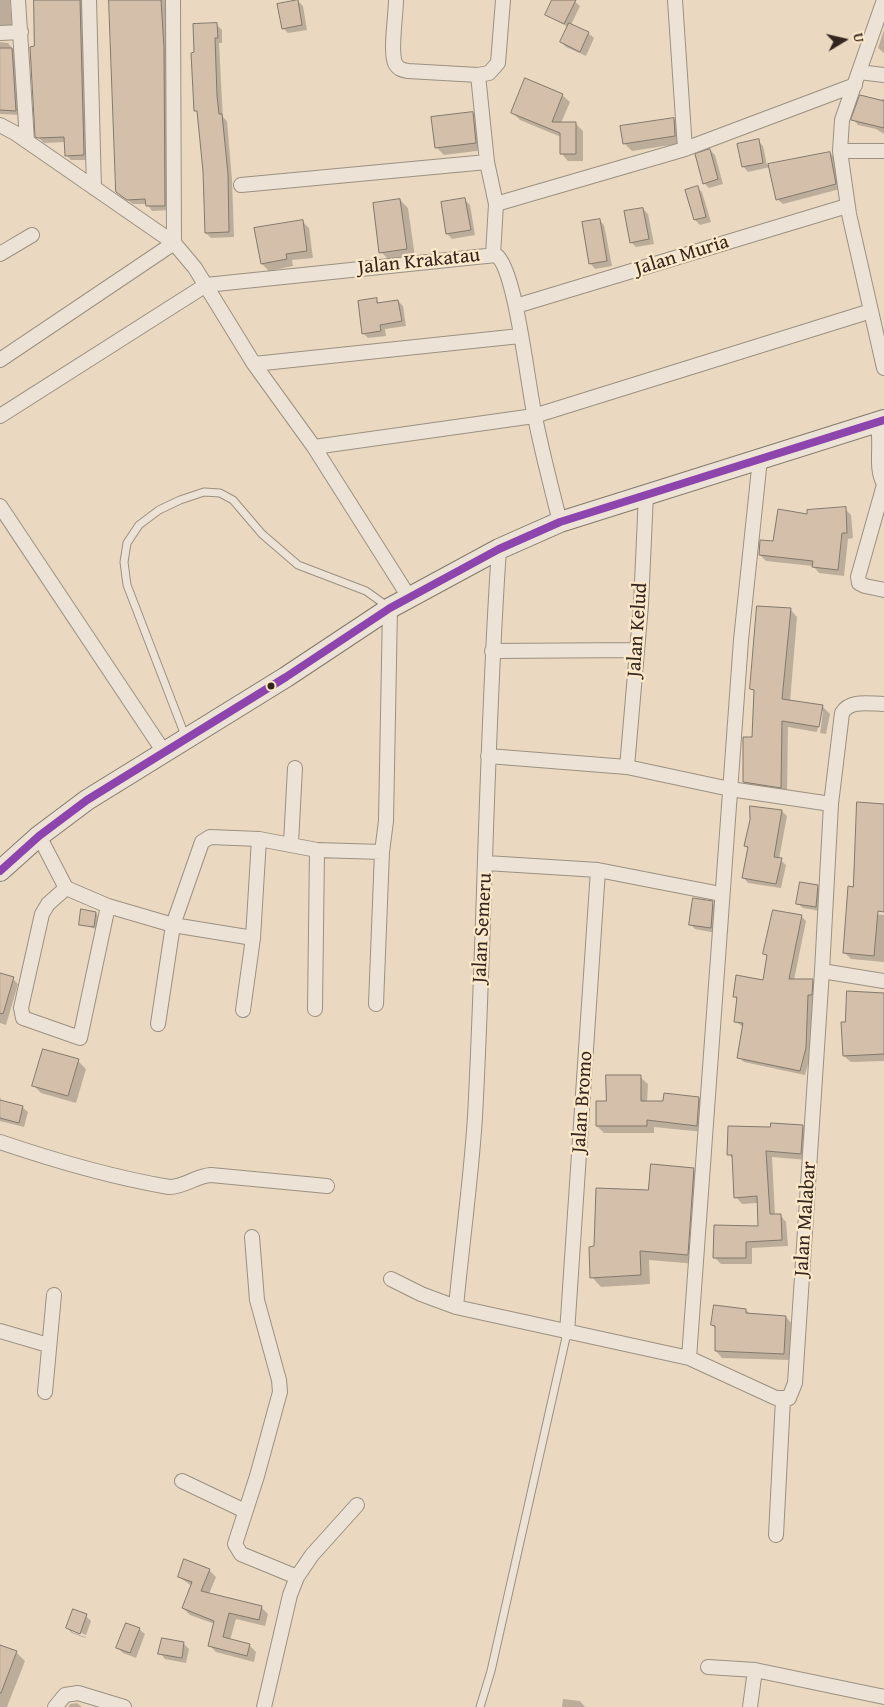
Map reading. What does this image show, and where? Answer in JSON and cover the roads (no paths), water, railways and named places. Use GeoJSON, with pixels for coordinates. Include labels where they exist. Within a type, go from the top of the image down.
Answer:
{"type":"FeatureCollection","features":[{"type":"Feature","properties":{"kind":"main road"},"geometry":{"type":"LineString","coordinates":[[0,871],[39,836],[87,800],[286,677],[390,608],[499,548],[560,522],[881,421]]}},
{"type":"Feature","properties":{"kind":"street"},"geometry":{"type":"LineString","coordinates":[[18,0],[22,32],[27,141]]}},
{"type":"Feature","properties":{"kind":"street"},"geometry":{"type":"LineString","coordinates":[[89,0],[94,188]]}},
{"type":"Feature","properties":{"kind":"street"},"geometry":{"type":"LineString","coordinates":[[173,0],[174,243]]}},
{"type":"Feature","properties":{"kind":"street"},"geometry":{"type":"LineString","coordinates":[[396,0],[394,52],[397,66],[408,71],[478,75],[489,73],[498,63],[503,0]]}},
{"type":"Feature","properties":{"kind":"street"},"geometry":{"type":"LineString","coordinates":[[675,0],[686,149]]}},
{"type":"Feature","properties":{"kind":"street"},"geometry":{"type":"LineString","coordinates":[[884,0],[842,120],[840,151],[847,206],[884,368]]}},
{"type":"Feature","properties":{"kind":"street"},"geometry":{"type":"LineString","coordinates":[[0,33],[22,32]]}},
{"type":"Feature","properties":{"kind":"street"},"geometry":{"type":"LineString","coordinates":[[478,75],[487,162],[496,204],[493,255]]}},
{"type":"Feature","properties":{"kind":"street"},"geometry":{"type":"LineString","coordinates":[[496,204],[686,149],[857,79],[884,75]]}},
{"type":"Feature","properties":{"kind":"street"},"geometry":{"type":"LineString","coordinates":[[0,125],[27,141],[174,243],[184,253],[206,284],[254,364],[314,447],[409,597]]}},
{"type":"Feature","properties":{"kind":"street"},"geometry":{"type":"LineString","coordinates":[[840,151],[884,151]]}},
{"type":"Feature","properties":{"kind":"street"},"geometry":{"type":"LineString","coordinates":[[241,185],[487,162]]}},
{"type":"Feature","properties":{"kind":"street","name":"Jalan Muria"},"geometry":{"type":"LineString","coordinates":[[516,306],[847,206]]}},
{"type":"Feature","properties":{"kind":"street"},"geometry":{"type":"LineString","coordinates":[[0,254],[32,235]]}},
{"type":"Feature","properties":{"kind":"street"},"geometry":{"type":"LineString","coordinates":[[0,360],[174,243]]}},
{"type":"Feature","properties":{"kind":"street","name":"Jalan Krakatau"},"geometry":{"type":"LineString","coordinates":[[206,284],[493,255],[499,257],[516,306],[534,416],[560,522]]}},
{"type":"Feature","properties":{"kind":"street"},"geometry":{"type":"LineString","coordinates":[[0,416],[206,284]]}},
{"type":"Feature","properties":{"kind":"street"},"geometry":{"type":"LineString","coordinates":[[314,447],[534,416],[871,311]]}},
{"type":"Feature","properties":{"kind":"street"},"geometry":{"type":"LineString","coordinates":[[254,364],[520,336]]}},
{"type":"Feature","properties":{"kind":"street"},"geometry":{"type":"LineString","coordinates":[[881,421],[879,470],[884,485],[858,577],[859,583],[864,586],[884,590]]}},
{"type":"Feature","properties":{"kind":"street"},"geometry":{"type":"LineString","coordinates":[[689,1358],[741,640],[760,459]]}},
{"type":"Feature","properties":{"kind":"street","name":"Jalan Kelud"},"geometry":{"type":"LineString","coordinates":[[627,767],[637,650],[646,494]]}},
{"type":"Feature","properties":{"kind":"street"},"geometry":{"type":"LineString","coordinates":[[0,506],[164,752]]}},
{"type":"Feature","properties":{"kind":"street","name":"Jalan Semeru"},"geometry":{"type":"LineString","coordinates":[[456,1306],[474,1119],[486,863],[492,651],[499,548]]}},
{"type":"Feature","properties":{"kind":"street"},"geometry":{"type":"LineString","coordinates":[[376,1004],[382,852],[386,821],[390,608]]}},
{"type":"Feature","properties":{"kind":"street"},"geometry":{"type":"LineString","coordinates":[[492,651],[637,650]]}},
{"type":"Feature","properties":{"kind":"street","name":"Jalan Malabar"},"geometry":{"type":"LineString","coordinates":[[783,1399],[789,1398],[795,1383],[831,804],[842,713],[847,706],[854,704],[884,704]]}},
{"type":"Feature","properties":{"kind":"street"},"geometry":{"type":"LineString","coordinates":[[488,756],[627,767],[730,789],[831,804]]}},
{"type":"Feature","properties":{"kind":"street"},"geometry":{"type":"LineString","coordinates":[[290,844],[295,768]]}},
{"type":"Feature","properties":{"kind":"street"},"geometry":{"type":"LineString","coordinates":[[39,836],[66,888],[108,906],[174,925],[254,938]]}},
{"type":"Feature","properties":{"kind":"street"},"geometry":{"type":"LineString","coordinates":[[158,1024],[174,925],[204,840],[210,837],[259,839],[317,850],[382,852]]}},
{"type":"Feature","properties":{"kind":"street"},"geometry":{"type":"LineString","coordinates":[[243,1010],[254,938],[259,839]]}},
{"type":"Feature","properties":{"kind":"street"},"geometry":{"type":"LineString","coordinates":[[314,1009],[317,850]]}},
{"type":"Feature","properties":{"kind":"street"},"geometry":{"type":"LineString","coordinates":[[486,863],[598,870],[722,894]]}},
{"type":"Feature","properties":{"kind":"street","name":"Jalan Bromo"},"geometry":{"type":"LineString","coordinates":[[567,1333],[598,870]]}},
{"type":"Feature","properties":{"kind":"street"},"geometry":{"type":"LineString","coordinates":[[66,888],[48,904],[42,914],[21,1008],[22,1018],[80,1038],[108,906]]}},
{"type":"Feature","properties":{"kind":"street"},"geometry":{"type":"LineString","coordinates":[[822,971],[884,981]]}},
{"type":"Feature","properties":{"kind":"street"},"geometry":{"type":"LineString","coordinates":[[0,1142],[60,1162],[126,1180],[169,1187],[184,1185],[199,1176],[211,1175],[327,1186]]}},
{"type":"Feature","properties":{"kind":"street"},"geometry":{"type":"LineString","coordinates":[[252,1237],[257,1300],[279,1380],[280,1392],[278,1406],[235,1544],[238,1551],[297,1577]]}},
{"type":"Feature","properties":{"kind":"street"},"geometry":{"type":"LineString","coordinates":[[391,1278],[421,1294],[456,1306],[567,1333],[689,1358],[746,1386],[783,1399],[776,1535]]}},
{"type":"Feature","properties":{"kind":"street"},"geometry":{"type":"LineString","coordinates":[[45,1392],[54,1295]]}},
{"type":"Feature","properties":{"kind":"street"},"geometry":{"type":"LineString","coordinates":[[0,1331],[48,1345]]}},
{"type":"Feature","properties":{"kind":"street"},"geometry":{"type":"LineString","coordinates":[[182,1481],[245,1511]]}},
{"type":"Feature","properties":{"kind":"street"},"geometry":{"type":"LineString","coordinates":[[264,1707],[290,1595],[297,1577],[312,1555],[357,1505]]}},
{"type":"Feature","properties":{"kind":"street"},"geometry":{"type":"LineString","coordinates":[[708,1667],[755,1670],[884,1697]]}},
{"type":"Feature","properties":{"kind":"street"},"geometry":{"type":"LineString","coordinates":[[750,1707],[755,1670]]}},
{"type":"Feature","properties":{"kind":"street"},"geometry":{"type":"LineString","coordinates":[[54,1707],[61,1697],[78,1693],[124,1707]]}},
{"type":"Feature","properties":{"kind":"lane"},"geometry":{"type":"LineString","coordinates":[[186,738],[127,585],[124,562],[127,543],[138,525],[159,510],[204,492],[227,495],[254,522],[262,534],[298,565],[366,591],[390,608]]}},
{"type":"Feature","properties":{"kind":"lane"},"geometry":{"type":"LineString","coordinates":[[480,1707],[491,1671],[567,1333]]}}]}
